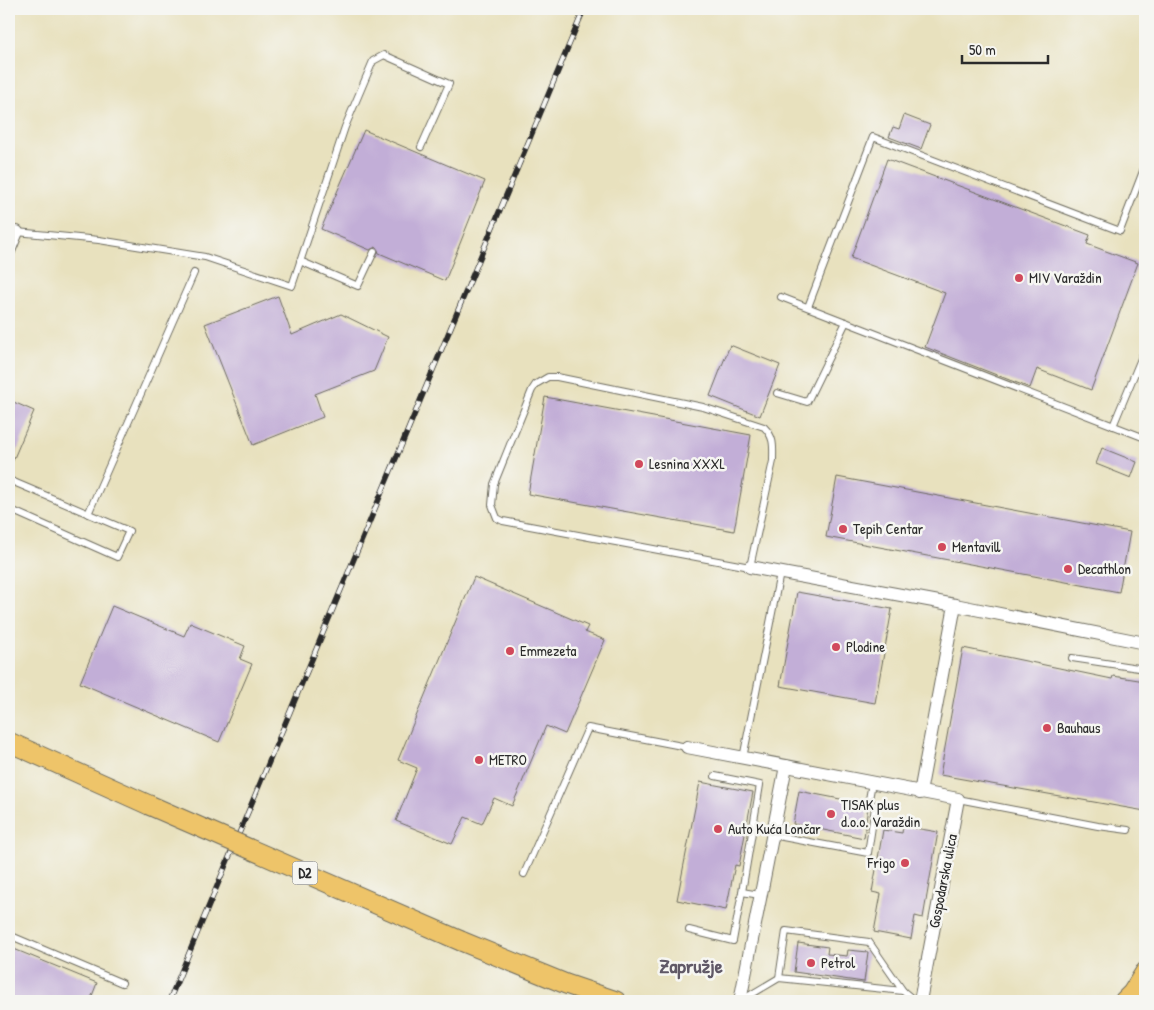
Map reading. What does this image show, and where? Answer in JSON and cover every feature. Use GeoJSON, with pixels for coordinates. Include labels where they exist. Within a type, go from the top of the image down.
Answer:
{"type":"FeatureCollection","features":[{"type":"Feature","properties":{"kind":"main road","name":"D2"},"geometry":{"type":"LineString","coordinates":[[9,742],[461,941],[566,984],[616,1001]]}},
{"type":"Feature","properties":{"kind":"main road"},"geometry":{"type":"LineString","coordinates":[[1124,1001],[1132,993],[1145,972]]}},
{"type":"Feature","properties":{"kind":"main road"},"geometry":{"type":"LineString","coordinates":[[1142,1001],[1145,993]]}},
{"type":"Feature","properties":{"kind":"street"},"geometry":{"type":"LineString","coordinates":[[9,251],[17,232]]}},
{"type":"Feature","properties":{"kind":"street"},"geometry":{"type":"LineString","coordinates":[[750,567],[1145,643]]}},
{"type":"Feature","properties":{"kind":"street"},"geometry":{"type":"LineString","coordinates":[[920,793],[955,606]]}},
{"type":"Feature","properties":{"kind":"street"},"geometry":{"type":"LineString","coordinates":[[687,747],[958,799]]}},
{"type":"Feature","properties":{"kind":"street"},"geometry":{"type":"LineString","coordinates":[[740,1001],[786,766]]}},
{"type":"Feature","properties":{"kind":"street","name":"Gospodarska ulica"},"geometry":{"type":"LineString","coordinates":[[920,1001],[958,799]]}},
{"type":"Feature","properties":{"kind":"lane"},"geometry":{"type":"LineString","coordinates":[[17,232],[99,240],[205,257],[292,286],[345,127],[362,84],[373,61],[384,55],[449,84],[421,147]]}},
{"type":"Feature","properties":{"kind":"lane"},"geometry":{"type":"LineString","coordinates":[[808,307],[873,136],[1120,231],[1145,166]]}},
{"type":"Feature","properties":{"kind":"lane"},"geometry":{"type":"LineString","coordinates":[[300,261],[358,286],[374,252]]}},
{"type":"Feature","properties":{"kind":"lane"},"geometry":{"type":"LineString","coordinates":[[88,514],[194,273]]}},
{"type":"Feature","properties":{"kind":"lane"},"geometry":{"type":"LineString","coordinates":[[781,297],[1145,438]]}},
{"type":"Feature","properties":{"kind":"lane"},"geometry":{"type":"LineString","coordinates":[[777,393],[807,402],[846,322]]}},
{"type":"Feature","properties":{"kind":"lane"},"geometry":{"type":"LineString","coordinates":[[1112,426],[1145,349]]}},
{"type":"Feature","properties":{"kind":"lane"},"geometry":{"type":"LineString","coordinates":[[548,377],[557,377],[703,407],[764,427],[771,434],[774,446],[773,461],[750,567],[503,521],[497,518],[492,504],[494,484],[536,384],[548,377]]}},
{"type":"Feature","properties":{"kind":"lane"},"geometry":{"type":"LineString","coordinates":[[9,480],[129,531],[117,557],[9,509]]}},
{"type":"Feature","properties":{"kind":"lane"},"geometry":{"type":"LineString","coordinates":[[743,758],[780,572]]}},
{"type":"Feature","properties":{"kind":"lane"},"geometry":{"type":"LineString","coordinates":[[1072,658],[1145,669]]}},
{"type":"Feature","properties":{"kind":"lane"},"geometry":{"type":"LineString","coordinates":[[524,874],[588,728],[687,747]]}},
{"type":"Feature","properties":{"kind":"lane"},"geometry":{"type":"LineString","coordinates":[[689,930],[734,941],[760,786],[715,776]]}},
{"type":"Feature","properties":{"kind":"lane"},"geometry":{"type":"LineString","coordinates":[[772,835],[868,853],[875,807],[869,799],[872,783]]}},
{"type":"Feature","properties":{"kind":"lane"},"geometry":{"type":"LineString","coordinates":[[958,799],[1128,830]]}},
{"type":"Feature","properties":{"kind":"lane"},"geometry":{"type":"LineString","coordinates":[[742,892],[760,895]]}},
{"type":"Feature","properties":{"kind":"lane"},"geometry":{"type":"LineString","coordinates":[[779,978],[786,931],[869,942],[903,991],[914,1001]]}},
{"type":"Feature","properties":{"kind":"lane"},"geometry":{"type":"LineString","coordinates":[[9,935],[122,983]]}},
{"type":"Feature","properties":{"kind":"lane"},"geometry":{"type":"LineString","coordinates":[[740,1001],[779,978],[903,991]]}},
{"type":"Feature","properties":{"kind":"building"},"geometry":{"type":"Polygon","coordinates":[[[904,115],[930,125],[921,149],[889,137],[893,127],[899,129],[904,115]]]}},
{"type":"Feature","properties":{"kind":"building"},"geometry":{"type":"Polygon","coordinates":[[[364,130],[485,181],[445,281],[379,253],[376,247],[370,250],[321,229],[364,130]]]}},
{"type":"Feature","properties":{"kind":"building","name":"MIV Varaždin"},"geometry":{"type":"Polygon","coordinates":[[[887,159],[1090,235],[1087,244],[1138,263],[1091,390],[1037,369],[1030,388],[925,347],[945,293],[851,258],[887,159]]]}},
{"type":"Feature","properties":{"kind":"building"},"geometry":{"type":"Polygon","coordinates":[[[278,296],[292,335],[341,314],[388,337],[374,371],[315,394],[323,417],[253,445],[205,324],[278,296]]]}},
{"type":"Feature","properties":{"kind":"building"},"geometry":{"type":"Polygon","coordinates":[[[730,345],[780,365],[760,416],[710,396],[730,345]]]}},
{"type":"Feature","properties":{"kind":"building","name":"Lesnina XXXL"},"geometry":{"type":"Polygon","coordinates":[[[545,397],[751,435],[734,531],[528,494],[545,397]]]}},
{"type":"Feature","properties":{"kind":"building"},"geometry":{"type":"Polygon","coordinates":[[[9,400],[34,411],[9,470],[9,400]]]}},
{"type":"Feature","properties":{"kind":"building"},"geometry":{"type":"Polygon","coordinates":[[[1102,448],[1137,462],[1131,478],[1096,464],[1102,448]]]}},
{"type":"Feature","properties":{"kind":"building"},"geometry":{"type":"Polygon","coordinates":[[[837,477],[1130,532],[1119,592],[826,537],[837,477]]]}},
{"type":"Feature","properties":{"kind":"building"},"geometry":{"type":"Polygon","coordinates":[[[474,577],[588,626],[585,632],[605,640],[565,734],[546,726],[512,806],[494,798],[482,824],[465,817],[452,844],[396,821],[417,768],[398,760],[474,577]]]}},
{"type":"Feature","properties":{"kind":"building","name":"Plodine"},"geometry":{"type":"Polygon","coordinates":[[[797,592],[892,609],[875,703],[780,686],[797,592]]]}},
{"type":"Feature","properties":{"kind":"building"},"geometry":{"type":"Polygon","coordinates":[[[112,606],[184,636],[190,623],[245,646],[240,659],[252,664],[219,742],[80,683],[112,606]]]}},
{"type":"Feature","properties":{"kind":"building","name":"Bauhaus"},"geometry":{"type":"Polygon","coordinates":[[[963,648],[1112,679],[1113,676],[1145,681],[1145,811],[940,775],[963,648]]]}},
{"type":"Feature","properties":{"kind":"building","name":"Auto Kuća Lončar"},"geometry":{"type":"Polygon","coordinates":[[[700,782],[753,792],[739,866],[735,865],[726,910],[677,900],[700,782]]]}},
{"type":"Feature","properties":{"kind":"building","name":"TISAK plus d.o.o. Varaždin"},"geometry":{"type":"Polygon","coordinates":[[[799,791],[866,804],[868,806],[864,838],[793,824],[799,791]]]}},
{"type":"Feature","properties":{"kind":"building","name":"Frigo"},"geometry":{"type":"Polygon","coordinates":[[[903,826],[938,832],[923,918],[915,916],[911,939],[874,932],[881,894],[872,892],[883,830],[902,833],[903,826]]]}},
{"type":"Feature","properties":{"kind":"building"},"geometry":{"type":"Polygon","coordinates":[[[798,943],[828,947],[827,954],[847,956],[848,950],[868,952],[864,982],[794,972],[798,943]]]}},
{"type":"Feature","properties":{"kind":"building"},"geometry":{"type":"Polygon","coordinates":[[[9,947],[97,983],[90,1001],[9,1001],[9,947]]]}},
{"type":"Feature","properties":{"kind":"railway"},"geometry":{"type":"LineString","coordinates":[[169,1001],[584,9]]}},
{"type":"Feature","properties":{"kind":"place","name":"MIV Varaždin"},"geometry":{"type":"Point","coordinates":[1019,278]}},
{"type":"Feature","properties":{"kind":"place","name":"Lesnina XXXL"},"geometry":{"type":"Point","coordinates":[639,464]}},
{"type":"Feature","properties":{"kind":"place","name":"Tepih Centar"},"geometry":{"type":"Point","coordinates":[843,529]}},
{"type":"Feature","properties":{"kind":"place","name":"Mentavill"},"geometry":{"type":"Point","coordinates":[942,547]}},
{"type":"Feature","properties":{"kind":"place","name":"Decathlon"},"geometry":{"type":"Point","coordinates":[1068,569]}},
{"type":"Feature","properties":{"kind":"place","name":"Plodine"},"geometry":{"type":"Point","coordinates":[836,647]}},
{"type":"Feature","properties":{"kind":"place","name":"Emmezeta"},"geometry":{"type":"Point","coordinates":[510,651]}},
{"type":"Feature","properties":{"kind":"place","name":"Bauhaus"},"geometry":{"type":"Point","coordinates":[1047,728]}},
{"type":"Feature","properties":{"kind":"place","name":"METRO"},"geometry":{"type":"Point","coordinates":[479,760]}},
{"type":"Feature","properties":{"kind":"place","name":"TISAK plus d.o.o. Varaždin"},"geometry":{"type":"Point","coordinates":[831,814]}},
{"type":"Feature","properties":{"kind":"place","name":"Auto Kuća Lončar"},"geometry":{"type":"Point","coordinates":[718,829]}},
{"type":"Feature","properties":{"kind":"place","name":"Frigo"},"geometry":{"type":"Point","coordinates":[905,863]}},
{"type":"Feature","properties":{"kind":"place","name":"Petrol"},"geometry":{"type":"Point","coordinates":[811,963]}},
{"type":"Feature","properties":{"kind":"district","name":"Zapružje"},"geometry":{"type":"Point","coordinates":[691,966]}}]}
